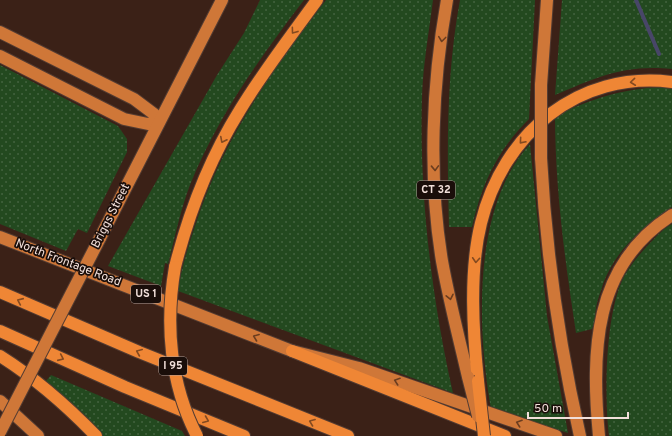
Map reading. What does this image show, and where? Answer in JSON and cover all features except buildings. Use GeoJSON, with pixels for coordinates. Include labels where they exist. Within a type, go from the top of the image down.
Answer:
{"type":"FeatureCollection","features":[{"type":"Feature","properties":{"kind":"highway"},"geometry":{"type":"LineString","coordinates":[[197,436],[182,401],[171,348],[170,317],[175,267],[202,184],[230,126],[257,83],[317,0]]}},
{"type":"Feature","properties":{"kind":"highway"},"geometry":{"type":"LineString","coordinates":[[483,436],[473,379],[477,244],[488,198],[508,160],[515,149],[541,120],[560,106],[581,95],[622,84],[672,82]]}},
{"type":"Feature","properties":{"kind":"highway","name":"I 95"},"geometry":{"type":"LineString","coordinates":[[0,292],[139,352],[348,436]]}},
{"type":"Feature","properties":{"kind":"highway"},"geometry":{"type":"LineString","coordinates":[[0,331],[244,436]]}},
{"type":"Feature","properties":{"kind":"highway","name":"US 1"},"geometry":{"type":"LineString","coordinates":[[292,351],[505,436]]}},
{"type":"Feature","properties":{"kind":"highway"},"geometry":{"type":"LineString","coordinates":[[0,356],[19,368],[42,386],[96,436]]}},
{"type":"Feature","properties":{"kind":"main road","name":"Briggs Street"},"geometry":{"type":"LineString","coordinates":[[0,432],[222,0]]}},
{"type":"Feature","properties":{"kind":"main road","name":"CT 32"},"geometry":{"type":"LineString","coordinates":[[447,0],[436,105],[434,148],[436,195],[442,260],[473,379]]}},
{"type":"Feature","properties":{"kind":"main road"},"geometry":{"type":"LineString","coordinates":[[547,0],[541,85],[541,158],[550,267],[561,341],[580,436]]}},
{"type":"Feature","properties":{"kind":"main road"},"geometry":{"type":"LineString","coordinates":[[0,32],[134,99],[154,114],[159,122],[148,124],[124,119],[0,56]]}},
{"type":"Feature","properties":{"kind":"main road"},"geometry":{"type":"LineString","coordinates":[[599,436],[597,368],[599,332],[603,310],[611,284],[621,264],[634,247],[645,235],[672,215]]}},
{"type":"Feature","properties":{"kind":"main road","name":"North Frontage Road"},"geometry":{"type":"LineString","coordinates":[[0,237],[292,351],[359,368],[556,436]]}},
{"type":"Feature","properties":{"kind":"main road"},"geometry":{"type":"LineString","coordinates":[[0,402],[38,436]]}},
{"type":"Feature","properties":{"kind":"green space"},"geometry":{"type":"Polygon","coordinates":[[[260,0],[304,0],[256,66],[213,135],[190,185],[183,205],[168,264],[165,263],[161,286],[108,266],[217,75],[244,33],[260,0]]]}},
{"type":"Feature","properties":{"kind":"green space"},"geometry":{"type":"Polygon","coordinates":[[[326,0],[433,0],[422,97],[423,172],[428,247],[433,285],[453,393],[178,291],[192,234],[219,165],[250,107],[306,26],[326,0]]]}},
{"type":"Feature","properties":{"kind":"green space"},"geometry":{"type":"Polygon","coordinates":[[[460,0],[535,0],[529,119],[508,143],[492,168],[481,196],[472,227],[449,227],[448,113],[452,56],[460,0]]]}},
{"type":"Feature","properties":{"kind":"green space"},"geometry":{"type":"Polygon","coordinates":[[[562,0],[672,0],[672,69],[640,68],[625,70],[584,83],[555,95],[562,0]]]}},
{"type":"Feature","properties":{"kind":"green space"},"geometry":{"type":"Polygon","coordinates":[[[0,65],[118,126],[127,139],[127,152],[87,233],[78,229],[66,251],[0,224],[0,65]]]}},
{"type":"Feature","properties":{"kind":"green space"},"geometry":{"type":"Polygon","coordinates":[[[662,87],[672,89],[672,207],[651,222],[622,250],[608,272],[603,284],[597,302],[592,329],[576,333],[559,197],[555,142],[555,115],[607,96],[633,90],[662,87]]]}},
{"type":"Feature","properties":{"kind":"green space"},"geometry":{"type":"Polygon","coordinates":[[[530,144],[547,316],[568,433],[491,409],[486,377],[482,307],[488,234],[497,200],[511,170],[530,144]]]}},
{"type":"Feature","properties":{"kind":"green space"},"geometry":{"type":"Polygon","coordinates":[[[672,224],[672,436],[609,436],[607,419],[608,352],[610,329],[619,288],[626,273],[638,257],[661,232],[672,224]]]}},
{"type":"Feature","properties":{"kind":"green space"},"geometry":{"type":"Polygon","coordinates":[[[51,375],[182,431],[185,436],[103,436],[46,381],[51,375]]]}},
{"type":"Feature","properties":{"kind":"waterway"},"geometry":{"type":"LineString","coordinates":[[636,0],[659,54]]}}]}
